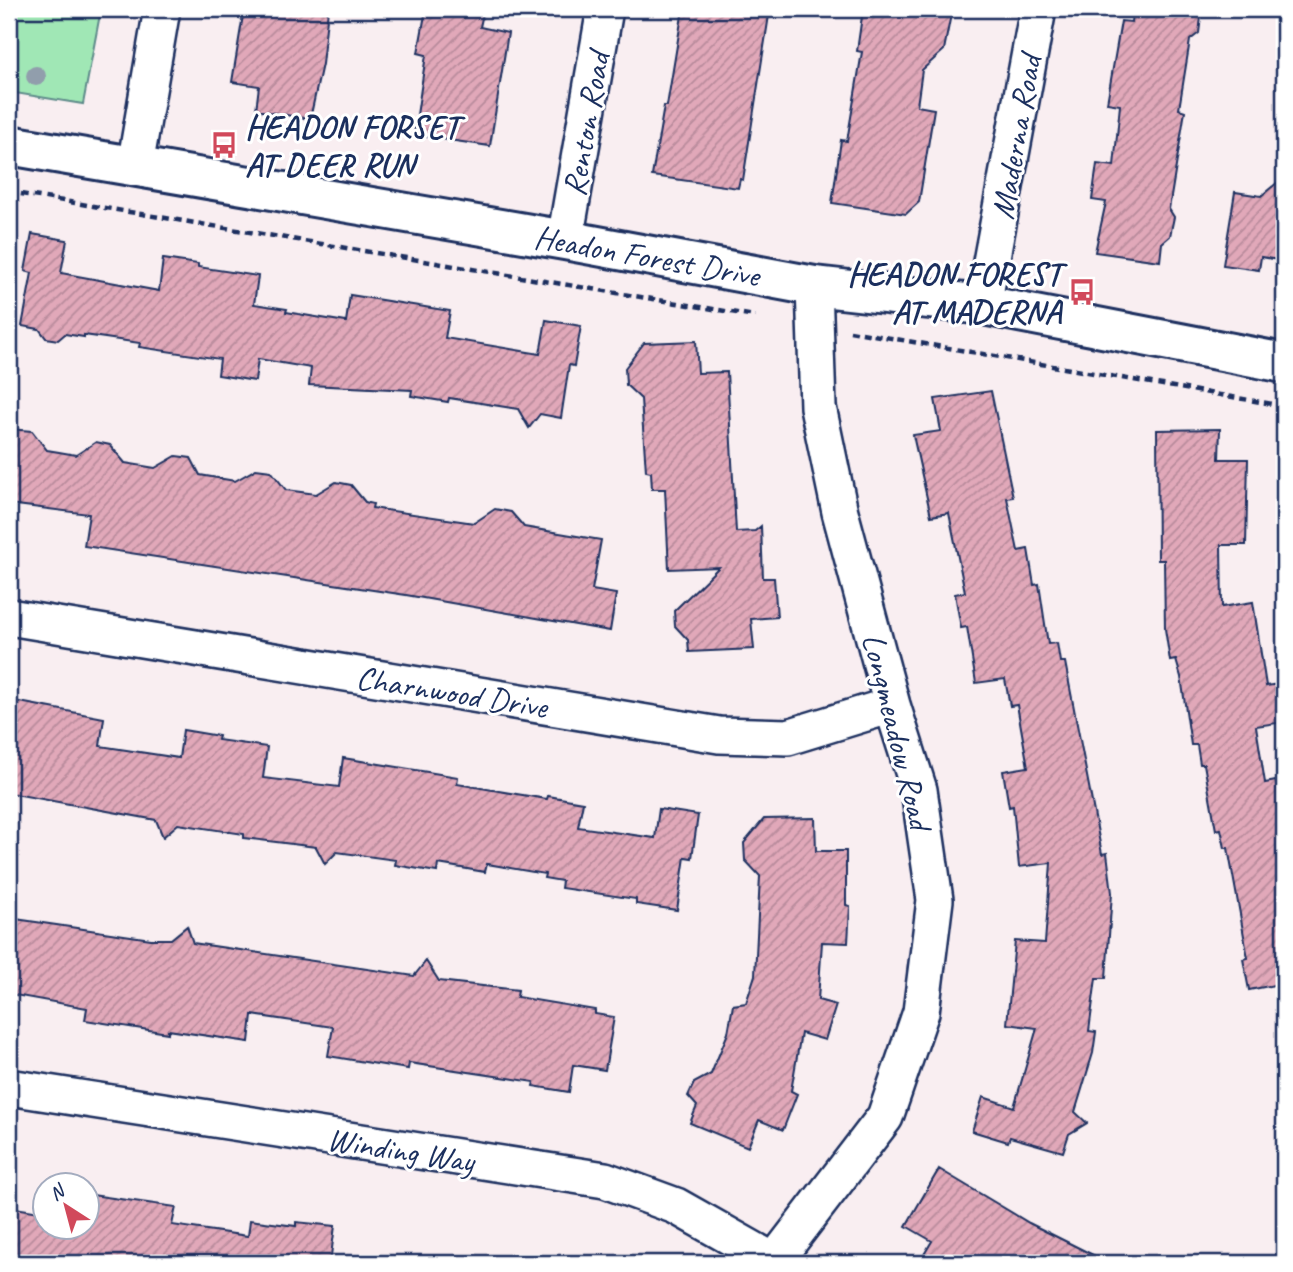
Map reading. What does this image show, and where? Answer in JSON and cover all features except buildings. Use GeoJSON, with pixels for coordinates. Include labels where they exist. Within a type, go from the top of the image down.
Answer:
{"type":"FeatureCollection","features":[{"type":"Feature","properties":{"kind":"street"},"geometry":{"type":"LineString","coordinates":[[135,166],[162,9]]}},
{"type":"Feature","properties":{"kind":"street","name":"Renton Road"},"geometry":{"type":"LineString","coordinates":[[565,240],[605,9]]}},
{"type":"Feature","properties":{"kind":"street","name":"Maderna Road"},"geometry":{"type":"LineString","coordinates":[[983,305],[1038,9]]}},
{"type":"Feature","properties":{"kind":"street","name":"Headon Forest Drive"},"geometry":{"type":"LineString","coordinates":[[9,145],[565,240],[814,286],[983,305],[1284,363]]}},
{"type":"Feature","properties":{"kind":"street","name":"Longmeadow Road"},"geometry":{"type":"LineString","coordinates":[[775,1263],[885,1117],[921,1012],[935,900],[919,790],[892,705],[840,512],[818,407],[814,286]]}},
{"type":"Feature","properties":{"kind":"street","name":"Charnwood Drive"},"geometry":{"type":"LineString","coordinates":[[9,617],[719,735],[788,737],[892,705]]}},
{"type":"Feature","properties":{"kind":"street","name":"Winding Way"},"geometry":{"type":"LineString","coordinates":[[9,1087],[605,1180],[676,1206],[775,1263]]}},
{"type":"Feature","properties":{"kind":"path"},"geometry":{"type":"LineString","coordinates":[[9,192],[761,317]]}},
{"type":"Feature","properties":{"kind":"path"},"geometry":{"type":"LineString","coordinates":[[816,326],[1284,406]]}},
{"type":"Feature","properties":{"kind":"green space"},"geometry":{"type":"Polygon","coordinates":[[[9,9],[101,9],[83,104],[9,92],[9,9]]]}},
{"type":"Feature","properties":{"kind":"place","name":"HEADON FORSET AT DEER RUN"},"geometry":{"type":"Point","coordinates":[224,145]}},
{"type":"Feature","properties":{"kind":"place","name":"HEADON FOREST AT MADERNA"},"geometry":{"type":"Point","coordinates":[1082,292]}}]}
